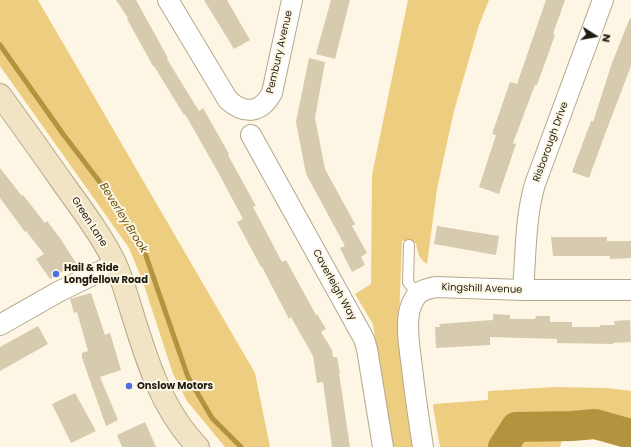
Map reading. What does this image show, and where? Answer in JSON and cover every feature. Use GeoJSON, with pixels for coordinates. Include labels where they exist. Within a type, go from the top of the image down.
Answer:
{"type":"FeatureCollection","features":[{"type":"Feature","properties":{"kind":"street","name":"Pembury Avenue"},"geometry":{"type":"LineString","coordinates":[[168,0],[228,100],[243,110],[250,110],[262,106],[268,100],[272,92],[292,0]]}},
{"type":"Feature","properties":{"kind":"street","name":"Risborough Drive"},"geometry":{"type":"LineString","coordinates":[[523,290],[531,198],[603,0]]}},
{"type":"Feature","properties":{"kind":"street","name":"Green Lane"},"geometry":{"type":"LineString","coordinates":[[0,95],[85,214],[115,264],[122,281],[144,352],[163,399],[174,418],[198,447]]}},
{"type":"Feature","properties":{"kind":"street","name":"Caverleigh Way"},"geometry":{"type":"LineString","coordinates":[[251,135],[364,340],[367,349],[383,447]]}},
{"type":"Feature","properties":{"kind":"street"},"geometry":{"type":"LineString","coordinates":[[0,325],[58,292],[115,264]]}},
{"type":"Feature","properties":{"kind":"street","name":"Kingshill Avenue"},"geometry":{"type":"LineString","coordinates":[[417,294],[423,290],[435,288],[631,290]]}},
{"type":"Feature","properties":{"kind":"street"},"geometry":{"type":"LineString","coordinates":[[417,294],[409,313],[408,328],[410,356],[423,447]]}},
{"type":"Feature","properties":{"kind":"lane"},"geometry":{"type":"LineString","coordinates":[[409,245],[408,282],[417,294]]}},
{"type":"Feature","properties":{"kind":"shaded area"},"geometry":{"type":"Polygon","coordinates":[[[0,0],[38,0],[255,373],[270,447],[225,447],[187,401],[173,374],[143,282],[129,248],[0,66],[0,0]]]}},
{"type":"Feature","properties":{"kind":"shaded area"},"geometry":{"type":"Polygon","coordinates":[[[408,0],[489,0],[479,25],[454,111],[437,189],[427,264],[420,257],[416,243],[402,241],[399,319],[415,447],[392,447],[373,324],[355,294],[371,284],[372,175],[408,0]]]}},
{"type":"Feature","properties":{"kind":"shaded area"},"geometry":{"type":"Polygon","coordinates":[[[554,387],[607,388],[631,391],[631,447],[627,439],[622,434],[567,433],[563,436],[560,447],[440,447],[433,406],[434,404],[488,400],[489,391],[554,387]]]}},
{"type":"Feature","properties":{"kind":"building"},"geometry":{"type":"Polygon","coordinates":[[[116,0],[136,0],[168,58],[167,59],[199,111],[203,108],[229,154],[228,155],[256,206],[253,207],[282,262],[286,260],[316,315],[317,314],[326,329],[321,332],[332,350],[333,357],[337,357],[350,447],[332,447],[323,382],[317,383],[313,356],[291,317],[289,319],[237,222],[243,219],[218,172],[185,114],[184,115],[153,66],[127,19],[128,18],[116,0]]]}},
{"type":"Feature","properties":{"kind":"building"},"geometry":{"type":"Polygon","coordinates":[[[204,0],[227,0],[250,40],[234,49],[204,0]]]}},
{"type":"Feature","properties":{"kind":"building"},"geometry":{"type":"Polygon","coordinates":[[[331,0],[350,0],[335,59],[316,54],[331,0]]]}},
{"type":"Feature","properties":{"kind":"building"},"geometry":{"type":"Polygon","coordinates":[[[546,0],[565,0],[553,34],[555,35],[537,85],[535,85],[513,143],[516,144],[499,194],[479,187],[496,135],[492,134],[510,82],[517,84],[546,0]]]}},
{"type":"Feature","properties":{"kind":"building"},"geometry":{"type":"Polygon","coordinates":[[[630,18],[631,66],[589,178],[572,172],[591,121],[593,122],[612,63],[630,18]]]}},
{"type":"Feature","properties":{"kind":"building"},"geometry":{"type":"Polygon","coordinates":[[[309,58],[325,62],[315,118],[325,169],[355,224],[352,226],[367,253],[361,257],[365,265],[352,272],[340,248],[345,246],[306,174],[296,122],[309,58]]]}},
{"type":"Feature","properties":{"kind":"building"},"geometry":{"type":"Polygon","coordinates":[[[0,168],[45,223],[47,221],[76,263],[50,279],[36,259],[44,254],[26,231],[25,232],[0,198],[0,168]]]}},
{"type":"Feature","properties":{"kind":"building"},"geometry":{"type":"Polygon","coordinates":[[[437,226],[499,236],[496,255],[434,244],[437,226]]]}},
{"type":"Feature","properties":{"kind":"building"},"geometry":{"type":"Polygon","coordinates":[[[551,237],[607,237],[607,241],[631,241],[631,258],[610,259],[610,256],[553,256],[551,237]]]}},
{"type":"Feature","properties":{"kind":"building"},"geometry":{"type":"Polygon","coordinates":[[[91,293],[105,335],[110,333],[121,370],[100,377],[118,420],[106,426],[82,358],[82,353],[88,351],[77,312],[74,313],[70,299],[91,293]]]}},
{"type":"Feature","properties":{"kind":"building"},"geometry":{"type":"Polygon","coordinates":[[[493,314],[510,315],[510,319],[535,319],[536,316],[550,316],[550,322],[572,322],[572,327],[600,327],[600,325],[615,325],[614,321],[630,320],[631,342],[613,344],[557,343],[557,339],[490,337],[490,345],[436,348],[435,327],[440,327],[439,324],[493,320],[493,314]]]}},
{"type":"Feature","properties":{"kind":"building"},"geometry":{"type":"Polygon","coordinates":[[[38,326],[48,344],[0,371],[0,347],[38,326]]]}},
{"type":"Feature","properties":{"kind":"building"},"geometry":{"type":"Polygon","coordinates":[[[75,393],[96,431],[71,443],[52,404],[75,393]]]}},
{"type":"Feature","properties":{"kind":"building"},"geometry":{"type":"Polygon","coordinates":[[[145,422],[156,447],[122,447],[117,435],[145,422]]]}},
{"type":"Feature","properties":{"kind":"waterway","name":"Beverley Brook"},"geometry":{"type":"LineString","coordinates":[[0,45],[63,134],[99,181],[145,253],[188,377],[212,418],[241,447]]}},
{"type":"Feature","properties":{"kind":"waterway","name":"Beverley Brook"},"geometry":{"type":"LineString","coordinates":[[503,447],[516,427],[595,424],[631,434]]}},
{"type":"Feature","properties":{"kind":"place","name":"Hail & Ride Longfellow Road"},"geometry":{"type":"Point","coordinates":[56,274]}},
{"type":"Feature","properties":{"kind":"place","name":"Onslow Motors"},"geometry":{"type":"Point","coordinates":[129,386]}}]}
